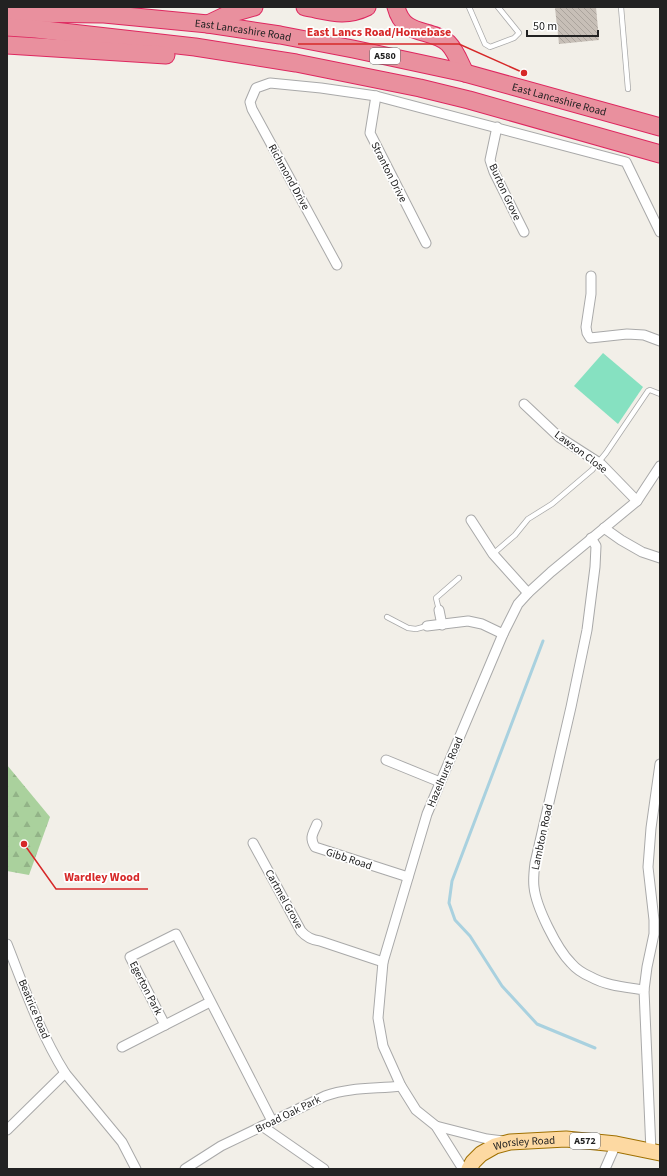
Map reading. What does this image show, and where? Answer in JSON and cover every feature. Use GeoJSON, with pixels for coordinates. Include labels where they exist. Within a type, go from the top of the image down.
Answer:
{"type":"FeatureCollection","features":[{"type":"Feature","properties":{"kind":"highway","name":"A580"},"geometry":{"type":"LineString","coordinates":[[21,7],[104,14]]}},
{"type":"Feature","properties":{"kind":"highway"},"geometry":{"type":"LineString","coordinates":[[208,24],[229,14],[254,7]]}},
{"type":"Feature","properties":{"kind":"highway"},"geometry":{"type":"LineString","coordinates":[[305,7],[343,14],[356,12],[367,7]]}},
{"type":"Feature","properties":{"kind":"highway"},"geometry":{"type":"LineString","coordinates":[[396,7],[401,18],[408,26],[419,32],[434,36],[447,42],[456,54],[465,73]]}},
{"type":"Feature","properties":{"kind":"highway","name":"East Lancashire Road"},"geometry":{"type":"LineString","coordinates":[[7,13],[104,14],[208,24],[280,35],[465,73],[660,127]]}},
{"type":"Feature","properties":{"kind":"highway","name":"A580"},"geometry":{"type":"LineString","coordinates":[[7,27],[195,47],[296,63],[469,100],[660,154]]}},
{"type":"Feature","properties":{"kind":"highway","name":"A580"},"geometry":{"type":"LineString","coordinates":[[7,45],[296,63]]}},
{"type":"Feature","properties":{"kind":"main road","name":"Worsley Road"},"geometry":{"type":"LineString","coordinates":[[469,1169],[473,1162],[481,1154],[495,1146],[510,1142],[566,1138],[616,1144],[655,1152]]}},
{"type":"Feature","properties":{"kind":"street","name":"Richmond Drive"},"geometry":{"type":"LineString","coordinates":[[336,265],[252,109],[250,102],[256,88],[270,83],[321,88],[376,96]]}},
{"type":"Feature","properties":{"kind":"street"},"geometry":{"type":"LineString","coordinates":[[444,114],[448,95]]}},
{"type":"Feature","properties":{"kind":"street"},"geometry":{"type":"LineString","coordinates":[[376,96],[626,162],[660,232]]}},
{"type":"Feature","properties":{"kind":"street","name":"Stranton Drive"},"geometry":{"type":"LineString","coordinates":[[376,96],[370,133],[426,243]]}},
{"type":"Feature","properties":{"kind":"street","name":"Burton Grove"},"geometry":{"type":"LineString","coordinates":[[497,127],[490,160],[494,172],[524,232]]}},
{"type":"Feature","properties":{"kind":"street"},"geometry":{"type":"LineString","coordinates":[[591,276],[595,296],[586,327],[590,338],[627,334],[644,335],[660,341]]}},
{"type":"Feature","properties":{"kind":"street","name":"Lawson Close"},"geometry":{"type":"LineString","coordinates":[[524,404],[559,437],[598,463],[637,501]]}},
{"type":"Feature","properties":{"kind":"street","name":"Hazelhurst Road"},"geometry":{"type":"LineString","coordinates":[[463,1169],[436,1126],[416,1110],[401,1086],[382,1046],[378,1018],[383,962],[427,814],[503,634],[518,604],[528,593],[637,501],[657,477],[660,466]]}},
{"type":"Feature","properties":{"kind":"street"},"geometry":{"type":"LineString","coordinates":[[471,520],[493,554],[528,593]]}},
{"type":"Feature","properties":{"kind":"street"},"geometry":{"type":"LineString","coordinates":[[604,528],[642,552],[660,558]]}},
{"type":"Feature","properties":{"kind":"street","name":"Lambton Road"},"geometry":{"type":"LineString","coordinates":[[592,538],[596,546],[595,567],[587,630],[535,863],[534,887],[536,900],[547,925],[570,963],[591,978],[609,984],[644,990]]}},
{"type":"Feature","properties":{"kind":"street"},"geometry":{"type":"LineString","coordinates":[[439,610],[442,625]]}},
{"type":"Feature","properties":{"kind":"street"},"geometry":{"type":"LineString","coordinates":[[427,626],[468,621],[482,624],[503,634]]}},
{"type":"Feature","properties":{"kind":"street"},"geometry":{"type":"LineString","coordinates":[[386,760],[440,782]]}},
{"type":"Feature","properties":{"kind":"street"},"geometry":{"type":"LineString","coordinates":[[655,1152],[644,990],[654,934],[654,920],[648,867],[660,764]]}},
{"type":"Feature","properties":{"kind":"street","name":"Gibb Road"},"geometry":{"type":"LineString","coordinates":[[317,824],[311,837],[312,843],[316,847],[408,877]]}},
{"type":"Feature","properties":{"kind":"street","name":"Cartmel Grove"},"geometry":{"type":"LineString","coordinates":[[253,843],[255,855],[301,931],[305,935],[314,941],[320,941],[383,962]]}},
{"type":"Feature","properties":{"kind":"street","name":"Egerton Park"},"geometry":{"type":"LineString","coordinates":[[165,1025],[130,957],[176,934],[272,1121]]}},
{"type":"Feature","properties":{"kind":"street","name":"Beatrice Road"},"geometry":{"type":"LineString","coordinates":[[7,944],[39,1024],[58,1061],[65,1073],[122,1142],[136,1169]]}},
{"type":"Feature","properties":{"kind":"street","name":"Egerton Park"},"geometry":{"type":"LineString","coordinates":[[122,1047],[210,1002]]}},
{"type":"Feature","properties":{"kind":"street"},"geometry":{"type":"LineString","coordinates":[[7,1130],[65,1073]]}},
{"type":"Feature","properties":{"kind":"street","name":"Broad Oak Park"},"geometry":{"type":"LineString","coordinates":[[185,1169],[221,1146],[311,1102],[333,1093],[357,1089],[401,1086]]}},
{"type":"Feature","properties":{"kind":"street"},"geometry":{"type":"LineString","coordinates":[[262,1126],[324,1169]]}},
{"type":"Feature","properties":{"kind":"street","name":"Hazelhurst Road"},"geometry":{"type":"LineString","coordinates":[[436,1126],[487,1139],[510,1142]]}},
{"type":"Feature","properties":{"kind":"street"},"geometry":{"type":"LineString","coordinates":[[604,1169],[616,1144]]}},
{"type":"Feature","properties":{"kind":"lane"},"geometry":{"type":"LineString","coordinates":[[469,7],[484,44],[490,47],[514,38],[519,33],[498,7]]}},
{"type":"Feature","properties":{"kind":"lane"},"geometry":{"type":"LineString","coordinates":[[621,7],[628,89]]}},
{"type":"Feature","properties":{"kind":"lane"},"geometry":{"type":"LineString","coordinates":[[493,554],[515,534],[528,519],[552,504],[592,470],[606,453],[648,391],[650,390],[660,394]]}},
{"type":"Feature","properties":{"kind":"lane"},"geometry":{"type":"LineString","coordinates":[[439,610],[436,598],[459,578]]}},
{"type":"Feature","properties":{"kind":"lane"},"geometry":{"type":"LineString","coordinates":[[387,617],[408,628],[416,629],[427,626]]}},
{"type":"Feature","properties":{"kind":"green space"},"geometry":{"type":"Polygon","coordinates":[[[603,353],[643,387],[618,424],[574,386],[603,353]]]}},
{"type":"Feature","properties":{"kind":"green space"},"geometry":{"type":"Polygon","coordinates":[[[7,765],[50,817],[29,875],[7,871],[7,765]]]}},
{"type":"Feature","properties":{"kind":"building"},"geometry":{"type":"Polygon","coordinates":[[[596,7],[599,40],[559,44],[555,8],[596,7]]]}},
{"type":"Feature","properties":{"kind":"waterway"},"geometry":{"type":"LineString","coordinates":[[543,641],[452,881],[449,903],[455,920],[470,936],[502,986],[537,1024],[595,1048]]}},
{"type":"Feature","properties":{"kind":"place","name":"East Lancs Road/Homebase"},"geometry":{"type":"Point","coordinates":[524,73]}},
{"type":"Feature","properties":{"kind":"place","name":"Wardley Wood"},"geometry":{"type":"Point","coordinates":[24,844]}}]}
